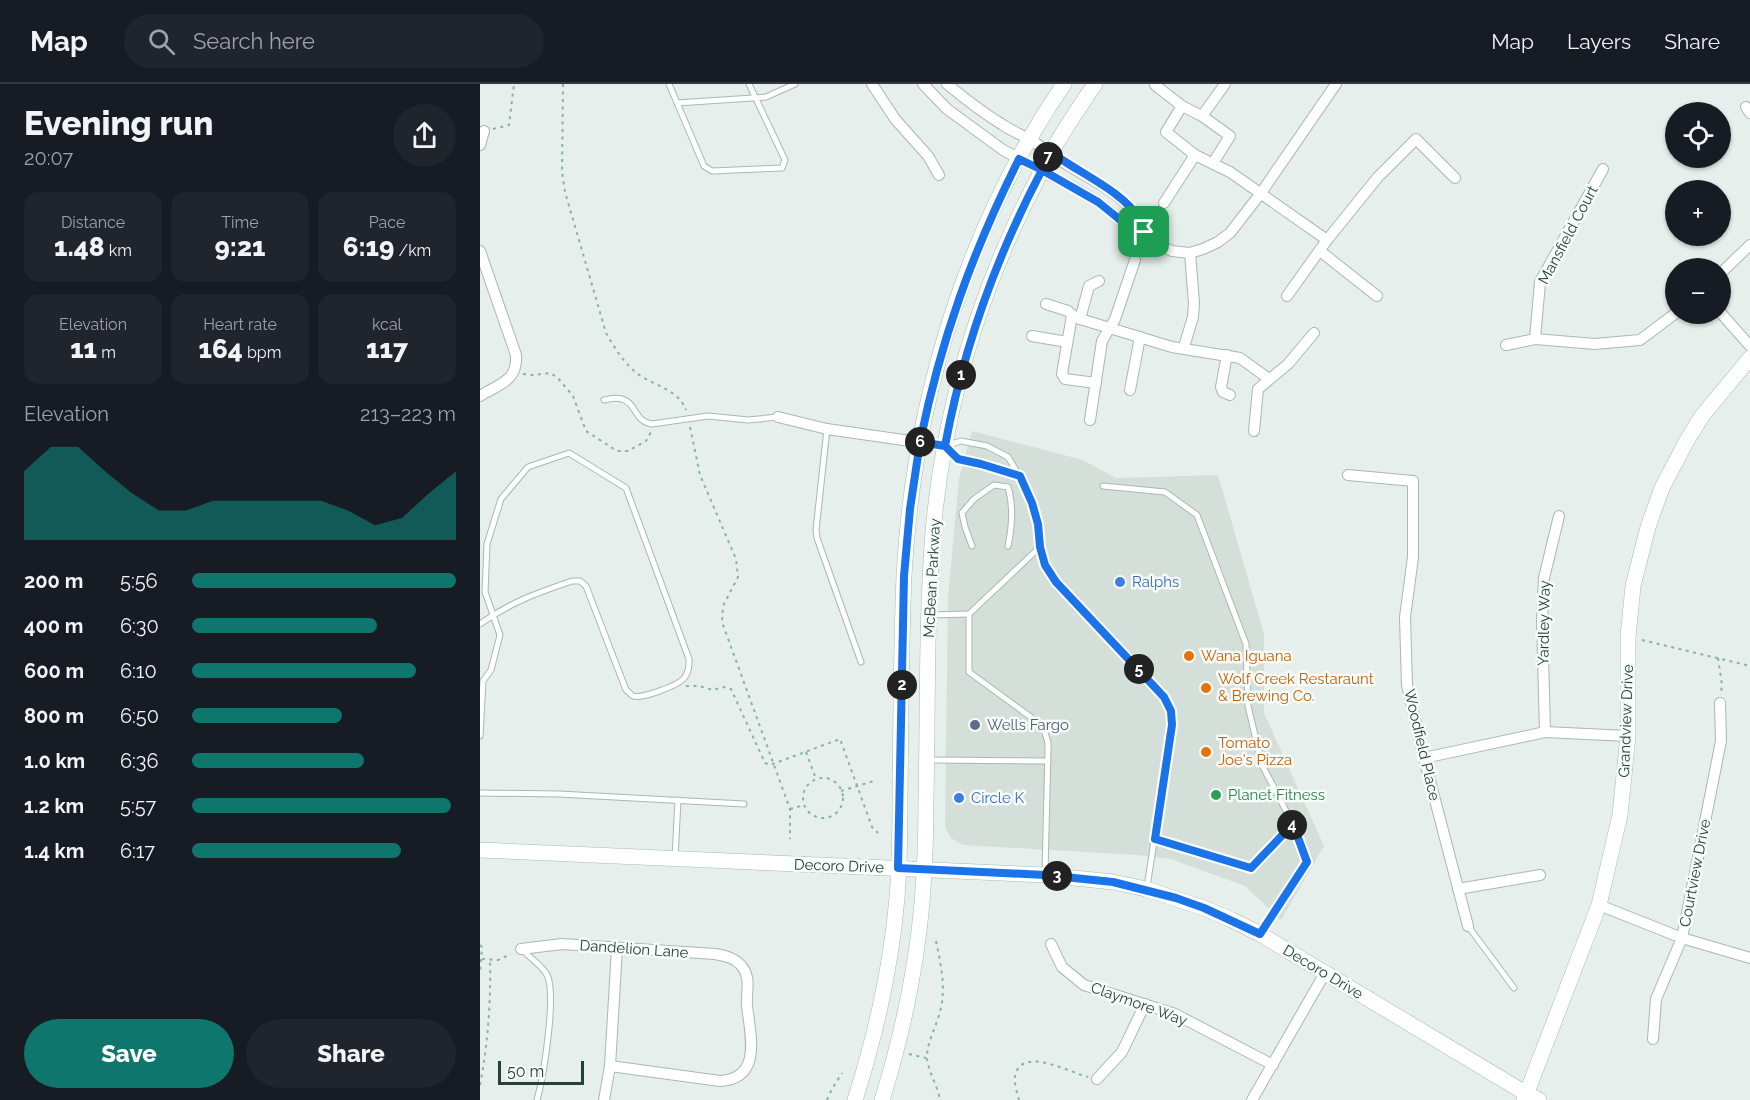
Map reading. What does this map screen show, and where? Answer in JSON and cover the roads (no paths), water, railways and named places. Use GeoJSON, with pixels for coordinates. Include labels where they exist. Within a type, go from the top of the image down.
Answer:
{"type":"FeatureCollection","features":[{"type":"Feature","properties":{"kind":"main road","name":"McBean Parkway"},"geometry":{"type":"LineString","coordinates":[[855,1100],[873,1038],[887,971],[897,898],[904,576],[910,509],[920,442],[937,366],[961,291],[990,219],[1019,159],[1064,84]]}},
{"type":"Feature","properties":{"kind":"main road","name":"McBean Parkway"},"geometry":{"type":"LineString","coordinates":[[882,1100],[907,1008],[922,903],[933,532],[945,446],[964,364],[986,296],[1012,229],[1051,152],[1095,84]]}},
{"type":"Feature","properties":{"kind":"main road","name":"Grandview Drive"},"geometry":{"type":"LineString","coordinates":[[1530,1098],[1599,905],[1620,815],[1628,736],[1628,637],[1633,586],[1647,527],[1662,488],[1702,416],[1750,358]]}},
{"type":"Feature","properties":{"kind":"main road","name":"Decoro Drive"},"geometry":{"type":"LineString","coordinates":[[480,850],[1045,875],[1090,879],[1146,890],[1204,908],[1260,934],[1530,1098]]}},
{"type":"Feature","properties":{"kind":"street"},"geometry":{"type":"LineString","coordinates":[[872,84],[895,119],[928,156],[939,176]]}},
{"type":"Feature","properties":{"kind":"street"},"geometry":{"type":"LineString","coordinates":[[923,84],[947,109],[1003,150],[1098,202],[1129,227],[1144,232],[1157,244],[1172,251],[1190,253],[1218,242],[1230,233],[1261,193],[1336,84]]}},
{"type":"Feature","properties":{"kind":"street"},"geometry":{"type":"LineString","coordinates":[[947,84],[997,121],[1051,152],[1065,164],[1100,183],[1121,198],[1139,218],[1144,232]]}},
{"type":"Feature","properties":{"kind":"street"},"geometry":{"type":"LineString","coordinates":[[1202,116],[1225,84]]}},
{"type":"Feature","properties":{"kind":"street"},"geometry":{"type":"LineString","coordinates":[[1155,85],[1182,106],[1202,116],[1230,136],[1213,163]]}},
{"type":"Feature","properties":{"kind":"street"},"geometry":{"type":"LineString","coordinates":[[1182,106],[1166,132],[1195,155],[1230,172],[1327,240]]}},
{"type":"Feature","properties":{"kind":"street"},"geometry":{"type":"LineString","coordinates":[[480,145],[484,131]]}},
{"type":"Feature","properties":{"kind":"street"},"geometry":{"type":"LineString","coordinates":[[1287,296],[1327,240],[1378,177],[1416,139],[1455,178]]}},
{"type":"Feature","properties":{"kind":"street"},"geometry":{"type":"LineString","coordinates":[[1164,203],[1195,155]]}},
{"type":"Feature","properties":{"kind":"street","name":"Mansfield Court"},"geometry":{"type":"LineString","coordinates":[[1534,339],[1540,282],[1603,169]]}},
{"type":"Feature","properties":{"kind":"street"},"geometry":{"type":"LineString","coordinates":[[1731,263],[1750,245]]}},
{"type":"Feature","properties":{"kind":"street"},"geometry":{"type":"LineString","coordinates":[[480,251],[483,270],[516,355],[517,367],[512,377],[480,396]]}},
{"type":"Feature","properties":{"kind":"street"},"geometry":{"type":"LineString","coordinates":[[1320,251],[1377,296]]}},
{"type":"Feature","properties":{"kind":"street"},"geometry":{"type":"LineString","coordinates":[[1184,347],[1194,316],[1190,253]]}},
{"type":"Feature","properties":{"kind":"street"},"geometry":{"type":"LineString","coordinates":[[1090,420],[1102,341],[1115,319],[1135,260]]}},
{"type":"Feature","properties":{"kind":"street"},"geometry":{"type":"LineString","coordinates":[[1096,383],[1065,379],[1062,374],[1068,342],[1076,317],[1089,286],[1099,281]]}},
{"type":"Feature","properties":{"kind":"street"},"geometry":{"type":"LineString","coordinates":[[1046,304],[1068,311],[1076,317],[1172,346],[1240,357],[1269,379]]}},
{"type":"Feature","properties":{"kind":"street"},"geometry":{"type":"LineString","coordinates":[[1506,345],[1534,339],[1595,344],[1640,340],[1665,321]]}},
{"type":"Feature","properties":{"kind":"street"},"geometry":{"type":"LineString","coordinates":[[1731,324],[1750,346]]}},
{"type":"Feature","properties":{"kind":"street"},"geometry":{"type":"LineString","coordinates":[[1254,431],[1258,389],[1288,364],[1314,333]]}},
{"type":"Feature","properties":{"kind":"street"},"geometry":{"type":"LineString","coordinates":[[1032,336],[1068,342]]}},
{"type":"Feature","properties":{"kind":"street"},"geometry":{"type":"LineString","coordinates":[[1130,390],[1140,337]]}},
{"type":"Feature","properties":{"kind":"street"},"geometry":{"type":"LineString","coordinates":[[1227,355],[1221,387],[1223,392],[1230,395]]}},
{"type":"Feature","properties":{"kind":"street"},"geometry":{"type":"LineString","coordinates":[[778,417],[827,429],[945,446]]}},
{"type":"Feature","properties":{"kind":"street","name":"Woodfield Place"},"geometry":{"type":"LineString","coordinates":[[1348,476],[1413,481],[1413,557],[1405,617],[1407,685],[1468,926]]}},
{"type":"Feature","properties":{"kind":"street","name":"Yardley Way"},"geometry":{"type":"LineString","coordinates":[[1545,732],[1542,619],[1544,578],[1559,516]]}},
{"type":"Feature","properties":{"kind":"street","name":"Courtview Drive"},"geometry":{"type":"LineString","coordinates":[[1653,1039],[1656,999],[1682,938],[1721,741],[1720,703]]}},
{"type":"Feature","properties":{"kind":"street"},"geometry":{"type":"LineString","coordinates":[[1424,758],[1545,732],[1628,736]]}},
{"type":"Feature","properties":{"kind":"street"},"geometry":{"type":"LineString","coordinates":[[1458,889],[1540,875]]}},
{"type":"Feature","properties":{"kind":"street"},"geometry":{"type":"LineString","coordinates":[[1599,905],[1682,938],[1750,958]]}},
{"type":"Feature","properties":{"kind":"street","name":"Dandelion Lane"},"geometry":{"type":"LineString","coordinates":[[521,949],[562,944],[715,954],[729,956],[743,967],[748,984],[751,1051],[746,1069],[739,1076],[720,1081],[610,1066]]}},
{"type":"Feature","properties":{"kind":"street","name":"Claymore Way"},"geometry":{"type":"LineString","coordinates":[[1051,944],[1062,967],[1084,985],[1175,1014],[1273,1065]]}},
{"type":"Feature","properties":{"kind":"street"},"geometry":{"type":"LineString","coordinates":[[604,1100],[610,1066],[617,948]]}},
{"type":"Feature","properties":{"kind":"street"},"geometry":{"type":"LineString","coordinates":[[1252,1100],[1325,974]]}},
{"type":"Feature","properties":{"kind":"street"},"geometry":{"type":"LineString","coordinates":[[1097,1079],[1122,1052],[1145,1004]]}},
{"type":"Feature","properties":{"kind":"lane"},"geometry":{"type":"LineString","coordinates":[[669,84],[704,166],[712,171],[782,168],[785,160],[749,84]]}},
{"type":"Feature","properties":{"kind":"lane"},"geometry":{"type":"LineString","coordinates":[[677,103],[756,99],[795,84]]}},
{"type":"Feature","properties":{"kind":"lane"},"geometry":{"type":"LineString","coordinates":[[604,400],[624,399],[631,404],[642,420],[652,424],[708,416],[748,420],[778,417]]}},
{"type":"Feature","properties":{"kind":"lane"},"geometry":{"type":"LineString","coordinates":[[827,429],[817,538],[861,662]]}},
{"type":"Feature","properties":{"kind":"lane"},"geometry":{"type":"LineString","coordinates":[[1020,476],[958,459],[945,446],[961,441],[987,446],[1008,457],[1020,476],[1032,503],[1045,565],[1056,582],[1164,697],[1171,711],[1172,725],[1146,890]]}},
{"type":"Feature","properties":{"kind":"lane"},"geometry":{"type":"LineString","coordinates":[[480,624],[493,615],[520,599],[572,581],[580,581],[586,586],[626,690],[632,696],[642,697],[680,682],[689,669],[689,659],[626,488],[569,453],[528,468],[501,499],[487,544],[485,592],[493,615],[500,634],[491,670],[483,681],[480,736]]}},
{"type":"Feature","properties":{"kind":"lane"},"geometry":{"type":"LineString","coordinates":[[972,546],[962,513],[974,499],[994,485],[1008,487],[1012,499],[1008,546]]}},
{"type":"Feature","properties":{"kind":"lane"},"geometry":{"type":"LineString","coordinates":[[1103,486],[1165,492],[1197,515],[1246,644],[1248,706],[1262,765],[1293,824],[1307,862],[1260,934]]}},
{"type":"Feature","properties":{"kind":"lane"},"geometry":{"type":"LineString","coordinates":[[929,615],[969,614],[1040,547]]}},
{"type":"Feature","properties":{"kind":"lane"},"geometry":{"type":"LineString","coordinates":[[969,614],[969,672],[1043,726],[1048,743],[1045,875]]}},
{"type":"Feature","properties":{"kind":"lane"},"geometry":{"type":"LineString","coordinates":[[927,760],[1048,761]]}},
{"type":"Feature","properties":{"kind":"lane"},"geometry":{"type":"LineString","coordinates":[[480,793],[559,794],[744,804]]}},
{"type":"Feature","properties":{"kind":"lane"},"geometry":{"type":"LineString","coordinates":[[675,859],[678,800]]}},
{"type":"Feature","properties":{"kind":"lane"},"geometry":{"type":"LineString","coordinates":[[1155,839],[1251,868],[1293,824]]}},
{"type":"Feature","properties":{"kind":"lane"},"geometry":{"type":"LineString","coordinates":[[1468,926],[1514,988]]}},
{"type":"Feature","properties":{"kind":"lane"},"geometry":{"type":"LineString","coordinates":[[521,949],[548,975],[552,1005],[537,1100]]}},
{"type":"Feature","properties":{"kind":"place","name":"Ralphs"},"geometry":{"type":"Point","coordinates":[1120,582]}},
{"type":"Feature","properties":{"kind":"place","name":"Wana Iguana"},"geometry":{"type":"Point","coordinates":[1189,656]}},
{"type":"Feature","properties":{"kind":"place","name":"Wolf Creek Restaraunt & Brewing Co."},"geometry":{"type":"Point","coordinates":[1206,688]}},
{"type":"Feature","properties":{"kind":"place","name":"Wells Fargo"},"geometry":{"type":"Point","coordinates":[975,725]}},
{"type":"Feature","properties":{"kind":"place","name":"Tomato Joe's Pizza"},"geometry":{"type":"Point","coordinates":[1206,752]}},
{"type":"Feature","properties":{"kind":"place","name":"Planet Fitness"},"geometry":{"type":"Point","coordinates":[1216,795]}},
{"type":"Feature","properties":{"kind":"place","name":"Circle K"},"geometry":{"type":"Point","coordinates":[959,798]}}]}
